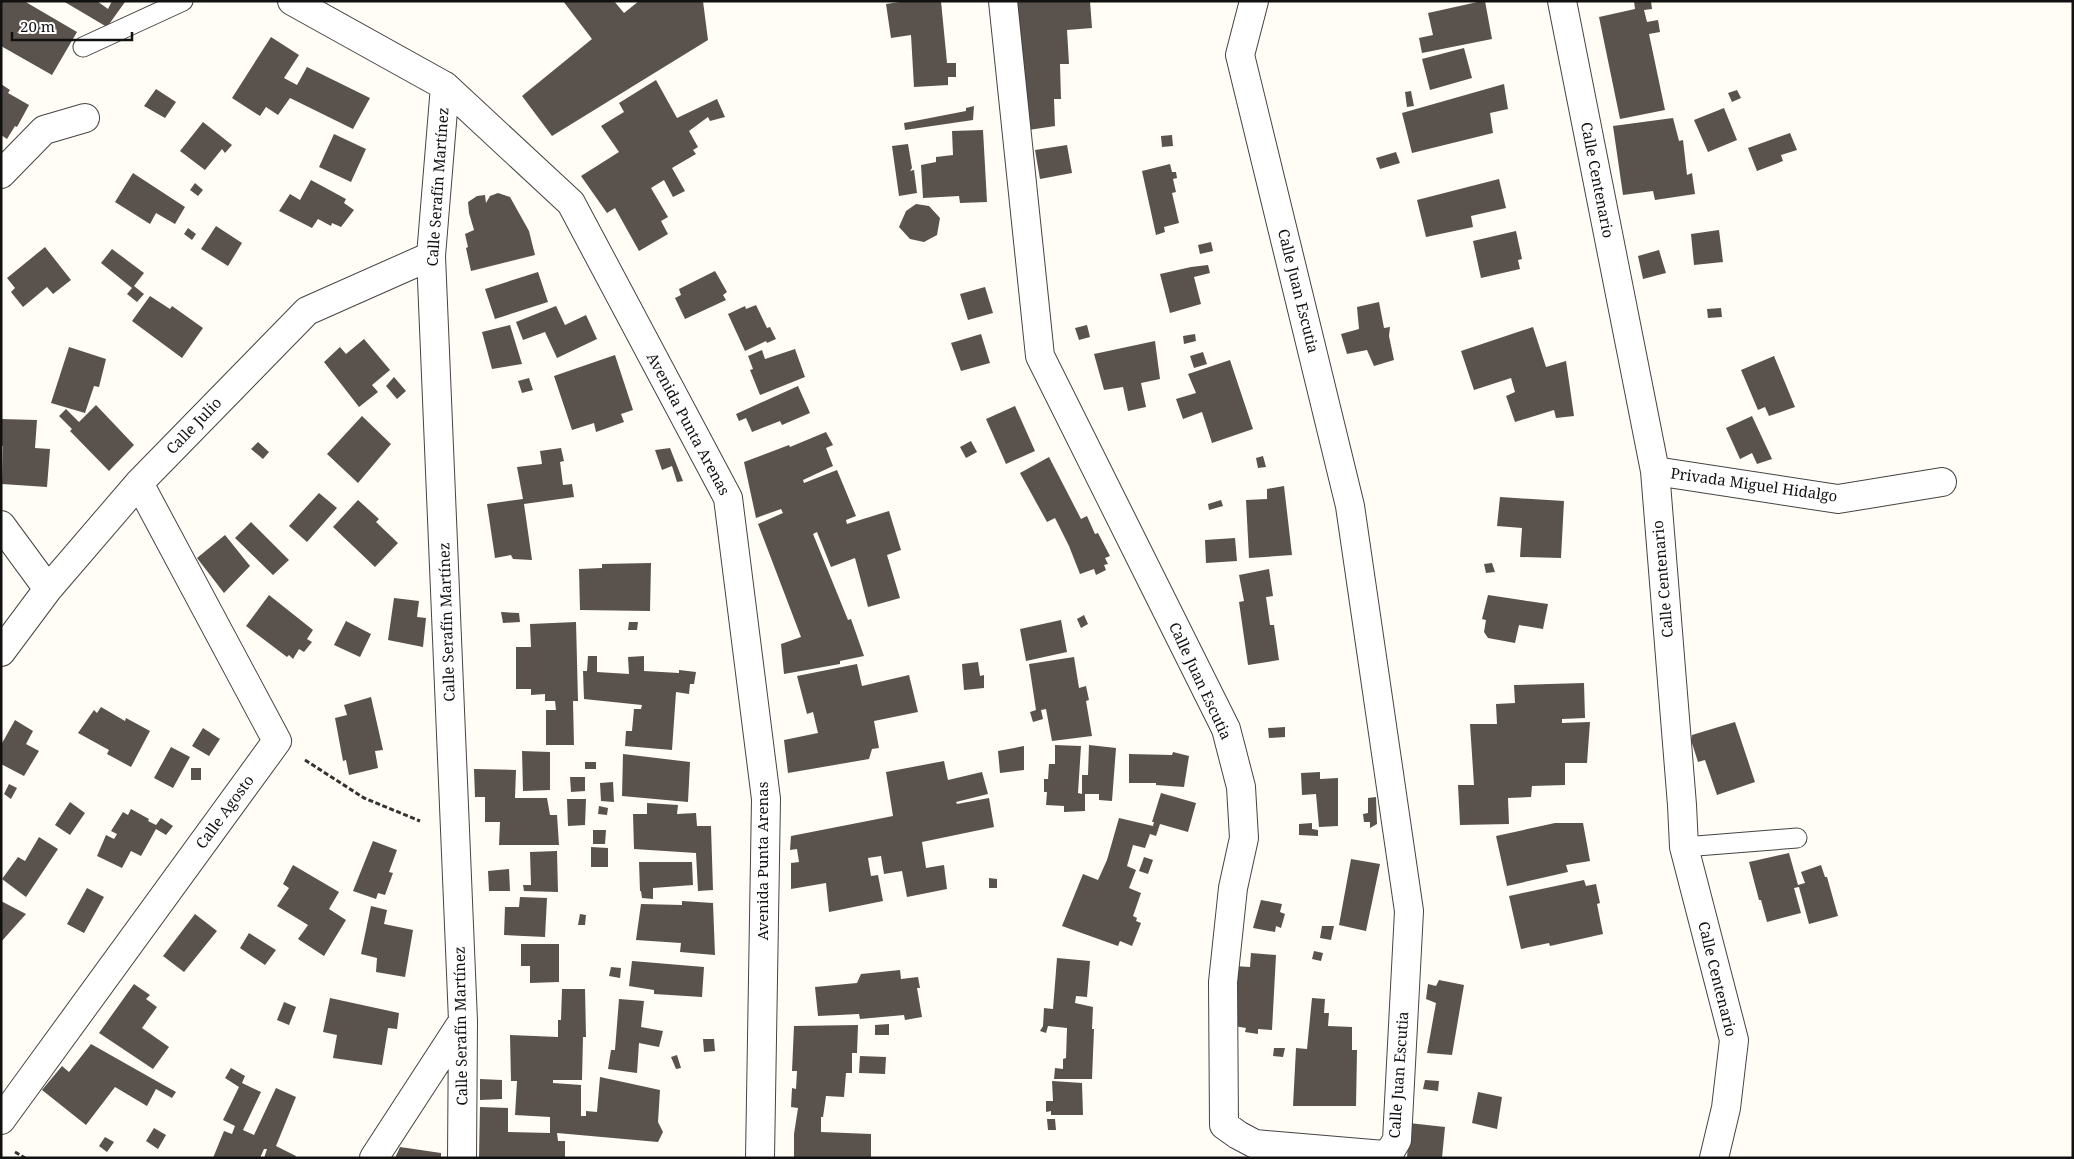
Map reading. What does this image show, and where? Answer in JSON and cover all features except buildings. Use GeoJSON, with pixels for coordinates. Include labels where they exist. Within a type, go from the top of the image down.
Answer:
{"type":"FeatureCollection","features":[{"type":"Feature","properties":{"kind":"street","name":"Avenida Punta Arenas"},"geometry":{"type":"LineString","coordinates":[[292,1],[445,86],[571,203],[728,498],[766,799],[760,1158]]}},
{"type":"Feature","properties":{"kind":"street","name":"Calle Juan Escutia"},"geometry":{"type":"LineString","coordinates":[[1003,1],[1040,356],[1226,729],[1241,787],[1244,838],[1233,888],[1223,982],[1224,1125],[1238,1136],[1255,1144],[1384,1155],[1391,1150],[1396,1140],[1409,911],[1350,506],[1240,55],[1254,1]]}},
{"type":"Feature","properties":{"kind":"street","name":"Calle Centenario"},"geometry":{"type":"LineString","coordinates":[[1562,1],[1655,471],[1684,848],[1734,1040],[1726,1108],[1714,1158]]}},
{"type":"Feature","properties":{"kind":"street","name":"Calle Serafín Martínez"},"geometry":{"type":"LineString","coordinates":[[445,86],[431,256],[463,1021],[462,1158]]}},
{"type":"Feature","properties":{"kind":"street"},"geometry":{"type":"LineString","coordinates":[[1,174],[44,130],[85,118]]}},
{"type":"Feature","properties":{"kind":"street","name":"Calle Julio"},"geometry":{"type":"LineString","coordinates":[[1,652],[48,588],[139,483],[307,311],[431,256]]}},
{"type":"Feature","properties":{"kind":"street","name":"Privada Miguel Hidalgo"},"geometry":{"type":"LineString","coordinates":[[1655,471],[1838,499],[1942,482]]}},
{"type":"Feature","properties":{"kind":"street"},"geometry":{"type":"LineString","coordinates":[[139,483],[277,741]]}},
{"type":"Feature","properties":{"kind":"street"},"geometry":{"type":"LineString","coordinates":[[1,525],[48,588]]}},
{"type":"Feature","properties":{"kind":"street","name":"Calle Agosto"},"geometry":{"type":"LineString","coordinates":[[1,1120],[277,741]]}},
{"type":"Feature","properties":{"kind":"street"},"geometry":{"type":"LineString","coordinates":[[374,1158],[463,1021]]}},
{"type":"Feature","properties":{"kind":"lane"},"geometry":{"type":"LineString","coordinates":[[83,47],[183,1]]}},
{"type":"Feature","properties":{"kind":"lane"},"geometry":{"type":"LineString","coordinates":[[1684,848],[1797,838]]}},
{"type":"Feature","properties":{"kind":"path"},"geometry":{"type":"LineString","coordinates":[[277,741],[364,798],[456,836]]}}]}
